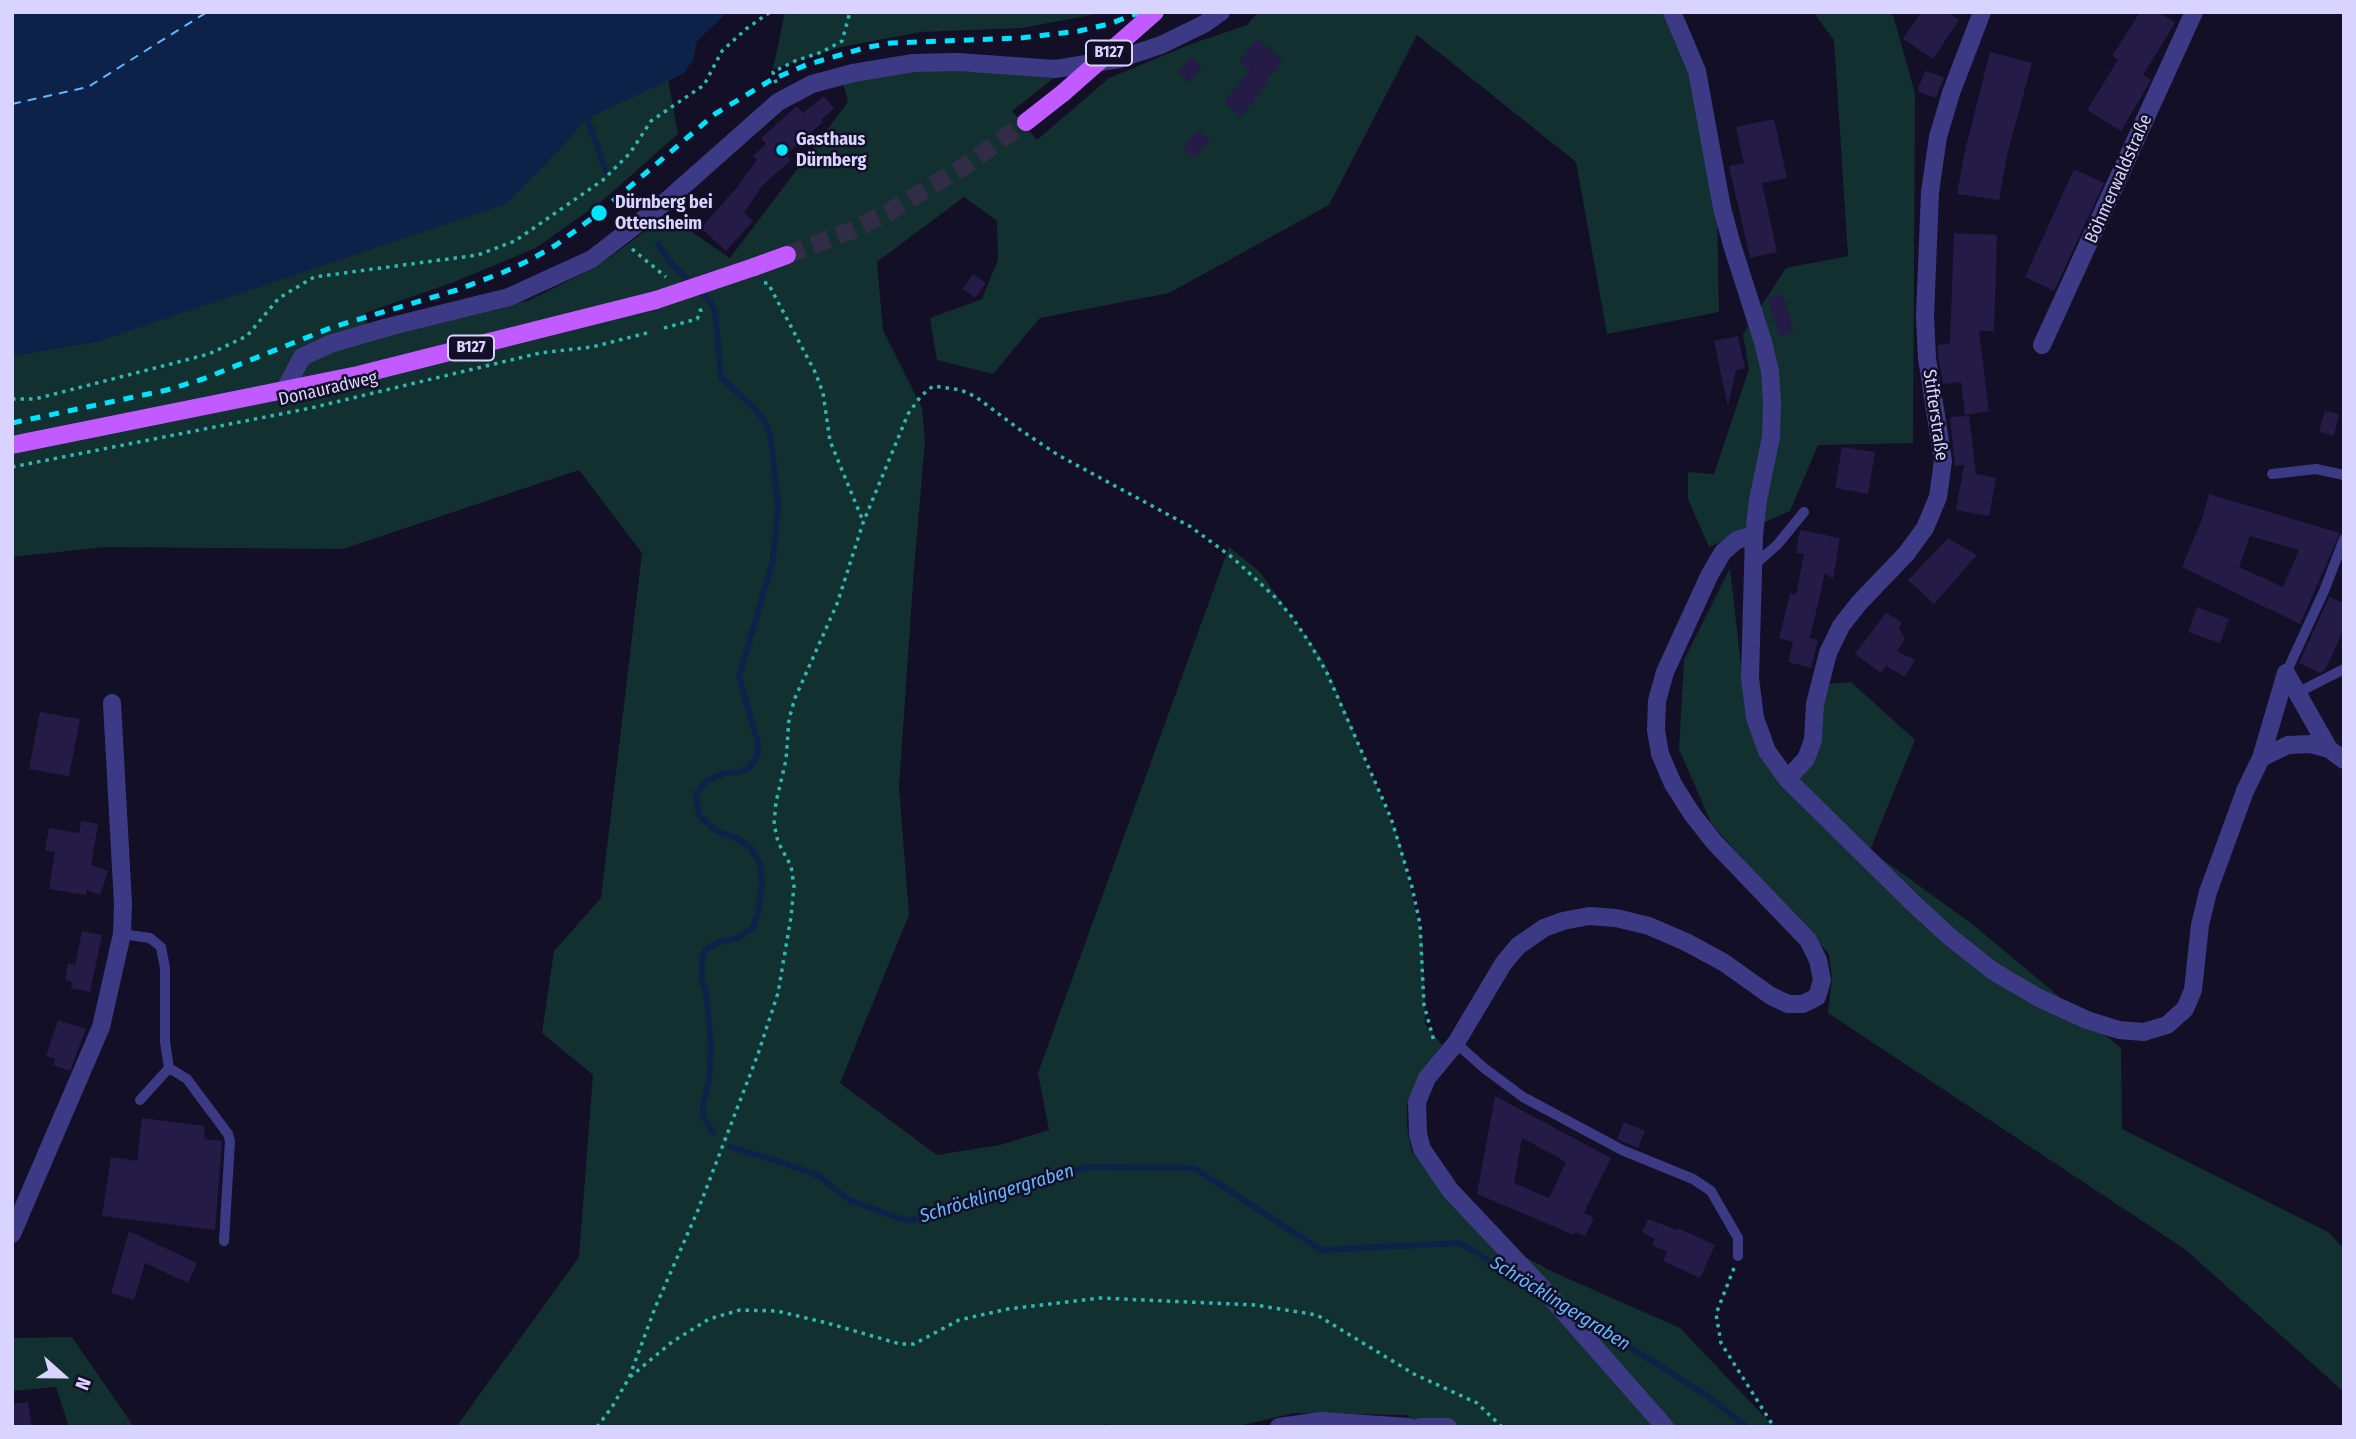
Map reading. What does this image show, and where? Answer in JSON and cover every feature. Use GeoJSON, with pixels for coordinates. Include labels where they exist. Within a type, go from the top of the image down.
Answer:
{"type":"FeatureCollection","features":[{"type":"Feature","properties":{"kind":"main road","name":"B127"},"geometry":{"type":"LineString","coordinates":[[1026,122],[1155,12]]}},
{"type":"Feature","properties":{"kind":"main road","name":"B127"},"geometry":{"type":"LineString","coordinates":[[12,445],[284,391],[438,356],[756,275],[787,255]]}},
{"type":"Feature","properties":{"kind":"street"},"geometry":{"type":"LineString","coordinates":[[284,391],[302,357],[311,353],[388,327],[509,297],[592,259],[664,203],[778,102],[812,84],[853,73],[913,63],[958,62],[1055,69],[1106,61],[1161,45],[1193,30],[1221,12]]}},
{"type":"Feature","properties":{"kind":"street"},"geometry":{"type":"LineString","coordinates":[[1672,12],[1697,71],[1722,208],[1770,371],[1771,437],[1754,535],[1750,678],[1755,718],[1767,751],[1787,779],[1913,903],[1993,971],[2028,992],[2087,1020],[2119,1030],[2144,1031],[2167,1025],[2185,1009],[2193,990],[2200,925],[2208,892],[2245,791],[2261,758],[2286,673]]}},
{"type":"Feature","properties":{"kind":"street","name":"Stifterstraße"},"geometry":{"type":"LineString","coordinates":[[1787,779],[1806,759],[1812,740],[1818,691],[1828,653],[1841,626],[1926,528],[1938,497],[1943,461],[1927,358],[1925,317],[1930,192],[1944,115],[1982,12]]}},
{"type":"Feature","properties":{"kind":"street","name":"Böhmerwaldstraße"},"geometry":{"type":"LineString","coordinates":[[2042,345],[2194,12]]}},
{"type":"Feature","properties":{"kind":"street"},"geometry":{"type":"LineString","coordinates":[[1665,1427],[1450,1190],[1422,1149],[1418,1134],[1417,1102],[1427,1078],[1450,1050],[1488,987],[1518,946],[1544,928],[1563,921],[1588,916],[1616,918],[1649,926],[1723,962],[1771,996],[1788,1004],[1803,1004],[1816,997],[1822,980],[1818,960],[1808,940],[1714,842],[1692,814],[1673,784],[1660,754],[1656,730],[1657,701],[1665,672],[1710,575],[1723,552],[1737,540],[1754,535]]}},
{"type":"Feature","properties":{"kind":"street"},"geometry":{"type":"LineString","coordinates":[[2286,673],[2329,749],[2344,761]]}},
{"type":"Feature","properties":{"kind":"street"},"geometry":{"type":"LineString","coordinates":[[12,1234],[94,1045],[104,1014],[121,934],[123,904],[112,703]]}},
{"type":"Feature","properties":{"kind":"street"},"geometry":{"type":"LineString","coordinates":[[2261,758],[2288,745],[2311,744],[2329,749]]}},
{"type":"Feature","properties":{"kind":"street"},"geometry":{"type":"LineString","coordinates":[[1279,1427],[1321,1421],[1409,1427]]}},
{"type":"Feature","properties":{"kind":"street"},"geometry":{"type":"LineString","coordinates":[[1420,1427],[1448,1427]]}},
{"type":"Feature","properties":{"kind":"lane"},"geometry":{"type":"LineString","coordinates":[[2272,474],[2316,469],[2344,475]]}},
{"type":"Feature","properties":{"kind":"lane"},"geometry":{"type":"LineString","coordinates":[[1753,567],[1777,545],[1804,512]]}},
{"type":"Feature","properties":{"kind":"lane"},"geometry":{"type":"LineString","coordinates":[[2286,673],[2324,591],[2344,539]]}},
{"type":"Feature","properties":{"kind":"lane"},"geometry":{"type":"LineString","coordinates":[[2297,693],[2344,669]]}},
{"type":"Feature","properties":{"kind":"lane"},"geometry":{"type":"LineString","coordinates":[[121,934],[150,938],[161,947],[165,968],[165,1042],[169,1068],[187,1079],[228,1134],[230,1141],[224,1241]]}},
{"type":"Feature","properties":{"kind":"lane"},"geometry":{"type":"LineString","coordinates":[[1450,1050],[1484,1068],[1523,1097],[1622,1150],[1693,1179],[1711,1191],[1738,1238],[1738,1256]]}},
{"type":"Feature","properties":{"kind":"lane"},"geometry":{"type":"LineString","coordinates":[[140,1100],[169,1068]]}},
{"type":"Feature","properties":{"kind":"path"},"geometry":{"type":"LineString","coordinates":[[12,399],[35,399],[209,354],[247,336],[279,298],[314,277],[478,255],[516,241],[603,180],[630,153],[651,121],[704,85],[722,51],[746,29],[771,12]]}},
{"type":"Feature","properties":{"kind":"path"},"geometry":{"type":"LineString","coordinates":[[777,84],[773,72],[842,41],[850,12]]}},
{"type":"Feature","properties":{"kind":"path"},"geometry":{"type":"LineString","coordinates":[[620,238],[664,275]]}},
{"type":"Feature","properties":{"kind":"path"},"geometry":{"type":"LineString","coordinates":[[756,275],[768,284],[815,372],[823,393],[830,441],[863,523]]}},
{"type":"Feature","properties":{"kind":"path"},"geometry":{"type":"LineString","coordinates":[[664,328],[697,319],[701,311],[699,307]]}},
{"type":"Feature","properties":{"kind":"path","name":"Donauradweg"},"geometry":{"type":"LineString","coordinates":[[12,467],[311,408],[540,353],[592,347],[647,332]]}},
{"type":"Feature","properties":{"kind":"path"},"geometry":{"type":"LineString","coordinates":[[597,1427],[629,1378],[655,1308],[698,1210],[758,1054],[778,993],[794,886],[791,866],[778,842],[774,824],[786,760],[789,719],[795,698],[836,604],[863,523],[908,414],[921,396],[933,386],[961,390],[976,397],[1058,455],[1191,527],[1233,558],[1276,598],[1309,642],[1326,673],[1391,818],[1420,924],[1427,1019],[1431,1034],[1450,1050]]}},
{"type":"Feature","properties":{"kind":"path"},"geometry":{"type":"LineString","coordinates":[[1738,1256],[1716,1314],[1721,1343],[1774,1427]]}},
{"type":"Feature","properties":{"kind":"path"},"geometry":{"type":"LineString","coordinates":[[629,1378],[672,1342],[709,1319],[740,1310],[777,1311],[827,1322],[900,1344],[914,1344],[959,1320],[1008,1309],[1100,1298],[1255,1305],[1317,1315],[1330,1321],[1414,1374],[1477,1404],[1502,1427]]}},
{"type":"Feature","properties":{"kind":"green space"},"geometry":{"type":"Polygon","coordinates":[[[785,12],[1107,12],[1022,28],[921,32],[841,47],[773,69],[785,12]]]}},
{"type":"Feature","properties":{"kind":"green space"},"geometry":{"type":"Polygon","coordinates":[[[1258,12],[1670,12],[1697,61],[1716,168],[1719,312],[1607,334],[1576,162],[1417,35],[1329,205],[1169,293],[1040,318],[993,374],[937,360],[930,318],[982,299],[998,260],[997,221],[964,197],[877,262],[883,330],[922,408],[925,441],[899,787],[909,915],[840,1083],[937,1155],[1000,1145],[1049,1130],[1038,1073],[1229,547],[1259,571],[1324,661],[1400,842],[1423,945],[1425,1024],[1442,1045],[1418,1079],[1407,1104],[1407,1127],[1412,1152],[1483,1234],[1553,1272],[1680,1328],[1774,1427],[1425,1427],[1406,1415],[1294,1413],[1235,1427],[1118,1427],[1106,1424],[1100,1427],[456,1427],[579,1257],[593,1075],[542,1033],[554,951],[601,898],[642,553],[579,470],[343,549],[105,547],[12,557],[12,356],[99,341],[543,167],[587,118],[668,79],[678,134],[602,201],[536,248],[454,282],[365,313],[371,338],[530,300],[598,266],[667,215],[730,258],[848,102],[843,82],[916,69],[957,69],[1054,78],[1012,111],[1037,140],[1109,78],[1191,44],[1247,25],[1258,12]]]}},
{"type":"Feature","properties":{"kind":"green space"},"geometry":{"type":"Polygon","coordinates":[[[1813,12],[1892,12],[1915,93],[1913,443],[1818,445],[1790,511],[1709,547],[1688,499],[1688,472],[1714,474],[1749,369],[1743,334],[1786,268],[1848,256],[1834,40],[1813,12]]]}},
{"type":"Feature","properties":{"kind":"green space"},"geometry":{"type":"Polygon","coordinates":[[[1730,568],[1745,702],[1782,788],[1816,752],[1826,684],[1851,682],[1915,740],[1870,850],[1972,924],[2121,1048],[2122,1129],[2328,1232],[2344,1249],[2344,1392],[2186,1250],[1828,1013],[1832,978],[1829,954],[1712,825],[1679,749],[1684,660],[1730,568]]]}},
{"type":"Feature","properties":{"kind":"green space"},"geometry":{"type":"Polygon","coordinates":[[[72,1337],[134,1427],[69,1427],[56,1387],[12,1391],[12,1338],[72,1337]]]}},
{"type":"Feature","properties":{"kind":"water"},"geometry":{"type":"Polygon","coordinates":[[[12,12],[728,12],[697,41],[693,60],[683,74],[587,118],[506,204],[99,341],[12,356],[12,12]]]}},
{"type":"Feature","properties":{"kind":"building"},"geometry":{"type":"Polygon","coordinates":[[[1921,12],[1947,12],[1959,20],[1933,59],[1903,39],[1921,12]]]}},
{"type":"Feature","properties":{"kind":"building"},"geometry":{"type":"Polygon","coordinates":[[[2140,12],[2158,12],[2175,23],[2143,75],[2151,80],[2121,131],[2087,110],[2118,60],[2112,56],[2140,12]]]}},
{"type":"Feature","properties":{"kind":"building"},"geometry":{"type":"Polygon","coordinates":[[[1257,39],[1283,60],[1241,117],[1224,102],[1250,70],[1239,61],[1257,39]]]}},
{"type":"Feature","properties":{"kind":"building"},"geometry":{"type":"Polygon","coordinates":[[[1990,52],[2032,63],[2007,155],[1999,200],[1957,194],[1990,52]]]}},
{"type":"Feature","properties":{"kind":"building"},"geometry":{"type":"Polygon","coordinates":[[[1191,57],[1202,67],[1189,82],[1178,72],[1191,57]]]}},
{"type":"Feature","properties":{"kind":"building"},"geometry":{"type":"Polygon","coordinates":[[[1925,71],[1944,77],[1936,98],[1917,91],[1925,71]]]}},
{"type":"Feature","properties":{"kind":"building"},"geometry":{"type":"Polygon","coordinates":[[[824,96],[834,108],[821,120],[823,122],[786,155],[791,160],[762,186],[744,213],[753,221],[726,251],[701,228],[757,160],[753,156],[766,144],[761,138],[797,106],[803,113],[824,96]]]}},
{"type":"Feature","properties":{"kind":"building"},"geometry":{"type":"Polygon","coordinates":[[[1774,119],[1787,178],[1762,183],[1777,252],[1750,258],[1729,166],[1744,163],[1736,127],[1774,119]]]}},
{"type":"Feature","properties":{"kind":"building"},"geometry":{"type":"Polygon","coordinates":[[[1198,130],[1210,140],[1195,158],[1183,148],[1198,130]]]}},
{"type":"Feature","properties":{"kind":"building"},"geometry":{"type":"Polygon","coordinates":[[[2074,169],[2104,183],[2054,291],[2025,277],[2074,169]]]}},
{"type":"Feature","properties":{"kind":"building"},"geometry":{"type":"Polygon","coordinates":[[[1954,233],[1997,235],[1994,331],[1979,331],[1989,411],[1965,415],[1961,382],[1943,384],[1938,357],[1938,345],[1950,343],[1954,233]]]}},
{"type":"Feature","properties":{"kind":"building"},"geometry":{"type":"Polygon","coordinates":[[[973,274],[986,283],[975,298],[963,289],[973,274]]]}},
{"type":"Feature","properties":{"kind":"building"},"geometry":{"type":"Polygon","coordinates":[[[1783,294],[1794,332],[1779,337],[1768,298],[1783,294]]]}},
{"type":"Feature","properties":{"kind":"building"},"geometry":{"type":"Polygon","coordinates":[[[1738,336],[1745,368],[1736,370],[1728,407],[1714,341],[1738,336]]]}},
{"type":"Feature","properties":{"kind":"building"},"geometry":{"type":"Polygon","coordinates":[[[2325,411],[2339,414],[2334,436],[2319,432],[2325,411]]]}},
{"type":"Feature","properties":{"kind":"building"},"geometry":{"type":"Polygon","coordinates":[[[1969,416],[1976,474],[1996,478],[1989,516],[1956,510],[1964,465],[1955,466],[1950,417],[1969,416]]]}},
{"type":"Feature","properties":{"kind":"building"},"geometry":{"type":"Polygon","coordinates":[[[1842,447],[1875,452],[1868,494],[1835,488],[1842,447]]]}},
{"type":"Feature","properties":{"kind":"building"},"geometry":{"type":"Polygon","coordinates":[[[2209,494],[2340,533],[2300,624],[2182,567],[2202,519],[2209,494]],[[2250,536],[2239,567],[2283,587],[2299,550],[2250,536]]]}},
{"type":"Feature","properties":{"kind":"building"},"geometry":{"type":"Polygon","coordinates":[[[1800,530],[1840,538],[1833,579],[1825,573],[1810,638],[1818,640],[1811,668],[1788,662],[1793,642],[1779,638],[1790,593],[1796,595],[1804,554],[1796,553],[1800,530]]]}},
{"type":"Feature","properties":{"kind":"building"},"geometry":{"type":"Polygon","coordinates":[[[1948,538],[1977,555],[1934,604],[1908,580],[1948,538]]]}},
{"type":"Feature","properties":{"kind":"building"},"geometry":{"type":"Polygon","coordinates":[[[2329,597],[2344,603],[2344,629],[2325,670],[2320,673],[2299,663],[2329,597]]]}},
{"type":"Feature","properties":{"kind":"building"},"geometry":{"type":"Polygon","coordinates":[[[2197,607],[2229,619],[2220,643],[2188,632],[2197,607]]]}},
{"type":"Feature","properties":{"kind":"building"},"geometry":{"type":"Polygon","coordinates":[[[1886,613],[1902,622],[1899,628],[1905,639],[1897,651],[1915,660],[1905,677],[1886,666],[1881,673],[1855,654],[1886,613]]]}},
{"type":"Feature","properties":{"kind":"building"},"geometry":{"type":"Polygon","coordinates":[[[40,712],[80,719],[69,776],[29,769],[40,712]]]}},
{"type":"Feature","properties":{"kind":"building"},"geometry":{"type":"Polygon","coordinates":[[[81,821],[98,824],[91,865],[108,871],[100,895],[87,890],[86,895],[49,889],[55,852],[45,850],[49,828],[79,833],[81,821]]]}},
{"type":"Feature","properties":{"kind":"building"},"geometry":{"type":"Polygon","coordinates":[[[82,931],[102,935],[90,992],[71,988],[72,982],[65,980],[68,963],[75,965],[82,931]]]}},
{"type":"Feature","properties":{"kind":"building"},"geometry":{"type":"Polygon","coordinates":[[[58,1020],[86,1029],[70,1071],[53,1065],[55,1059],[46,1056],[58,1020]]]}},
{"type":"Feature","properties":{"kind":"building"},"geometry":{"type":"Polygon","coordinates":[[[1495,1096],[1611,1158],[1584,1213],[1594,1218],[1585,1236],[1575,1232],[1574,1235],[1477,1194],[1495,1096]],[[1522,1138],[1514,1183],[1549,1198],[1566,1162],[1522,1138]]]}},
{"type":"Feature","properties":{"kind":"building"},"geometry":{"type":"Polygon","coordinates":[[[142,1118],[205,1126],[204,1139],[222,1141],[215,1230],[102,1216],[111,1157],[137,1161],[142,1118]]]}},
{"type":"Feature","properties":{"kind":"building"},"geometry":{"type":"Polygon","coordinates":[[[1624,1122],[1645,1131],[1638,1148],[1617,1139],[1624,1122]]]}},
{"type":"Feature","properties":{"kind":"building"},"geometry":{"type":"Polygon","coordinates":[[[1648,1219],[1677,1230],[1678,1228],[1715,1245],[1700,1278],[1663,1261],[1667,1252],[1652,1245],[1655,1239],[1642,1232],[1648,1219]]]}},
{"type":"Feature","properties":{"kind":"building"},"geometry":{"type":"Polygon","coordinates":[[[129,1231],[197,1263],[188,1283],[145,1263],[134,1300],[111,1293],[129,1231]]]}},
{"type":"Feature","properties":{"kind":"building"},"geometry":{"type":"Polygon","coordinates":[[[28,1402],[32,1427],[12,1427],[12,1404],[28,1402]]]}},
{"type":"Feature","properties":{"kind":"waterway","name":"Schröcklingergraben"},"geometry":{"type":"LineString","coordinates":[[581,112],[587,118],[606,171]]}},
{"type":"Feature","properties":{"kind":"waterway","name":"Schröcklingergraben"},"geometry":{"type":"LineString","coordinates":[[658,244],[668,260],[710,301],[715,311],[721,377],[765,422],[771,438],[778,505],[773,560],[739,677],[758,743],[757,757],[750,767],[740,772],[725,773],[705,782],[696,795],[699,815],[715,830],[737,838],[752,849],[760,865],[762,883],[753,927],[739,938],[720,942],[706,949],[702,957],[702,979],[707,1000],[711,1049],[703,1116],[713,1132]]}},
{"type":"Feature","properties":{"kind":"waterway","name":"Schröcklingergraben"},"geometry":{"type":"LineString","coordinates":[[731,1147],[819,1176],[849,1200],[907,1221],[1087,1167],[1194,1168],[1321,1250],[1460,1243],[1531,1286]]}},
{"type":"Feature","properties":{"kind":"waterway","name":"Schröcklingergraben"},"geometry":{"type":"LineString","coordinates":[[1573,1312],[1705,1394],[1747,1427]]}},
{"type":"Feature","properties":{"kind":"ferry route"},"geometry":{"type":"LineString","coordinates":[[12,104],[88,87],[207,12]]}},
{"type":"Feature","properties":{"kind":"tunnel"},"geometry":{"type":"LineString","coordinates":[[787,255],[848,232],[889,212],[963,167],[1026,122]]}},
{"type":"Feature","properties":{"kind":"railway"},"geometry":{"type":"LineString","coordinates":[[12,423],[167,390],[203,379],[333,327],[457,290],[504,272],[556,245],[599,213],[715,114],[771,80],[806,65],[891,43],[1020,38],[1079,31],[1141,12]]}},
{"type":"Feature","properties":{"kind":"place","name":"Gasthaus Dürnberg"},"geometry":{"type":"Point","coordinates":[782,150]}},
{"type":"Feature","properties":{"kind":"place","name":"Dürnberg bei Ottensheim"},"geometry":{"type":"Point","coordinates":[599,213]}}]}
